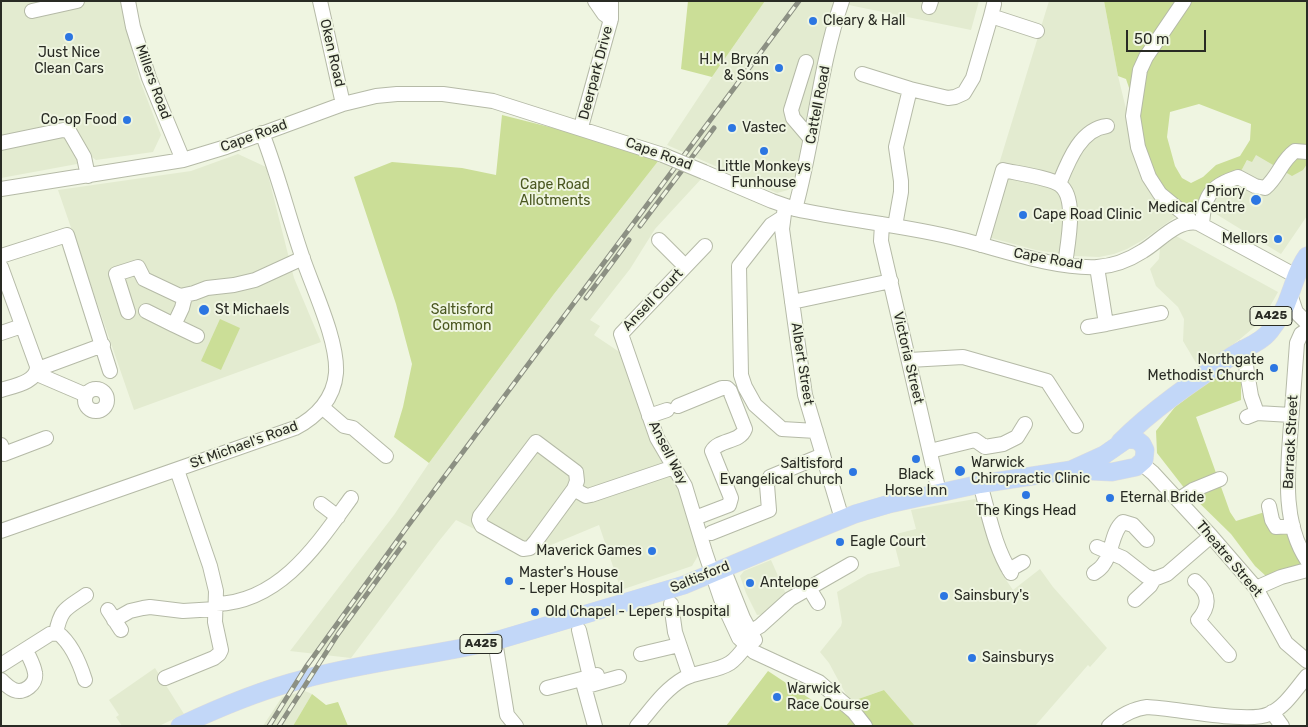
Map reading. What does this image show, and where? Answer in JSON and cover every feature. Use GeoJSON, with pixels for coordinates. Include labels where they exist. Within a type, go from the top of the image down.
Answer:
{"type":"FeatureCollection","features":[{"type":"Feature","properties":{"kind":"main road","name":"A425"},"geometry":{"type":"LineString","coordinates":[[1071,470],[1098,458],[1119,443],[1138,424],[1236,353],[1264,327],[1282,294],[1300,269]]}},
{"type":"Feature","properties":{"kind":"main road","name":"A425"},"geometry":{"type":"LineString","coordinates":[[1071,470],[1112,472],[1138,460],[1148,429],[1158,409]]}},
{"type":"Feature","properties":{"kind":"main road"},"geometry":{"type":"LineString","coordinates":[[1126,439],[1135,439],[1141,442],[1138,460],[1122,466],[1116,459],[1115,450],[1119,443],[1126,439]]}},
{"type":"Feature","properties":{"kind":"main road","name":"Saltisford"},"geometry":{"type":"LineString","coordinates":[[180,726],[262,692],[325,674],[494,641],[609,600],[684,585],[842,520],[889,504],[980,484],[1071,470]]}},
{"type":"Feature","properties":{"kind":"street"},"geometry":{"type":"LineString","coordinates":[[32,11],[77,1]]}},
{"type":"Feature","properties":{"kind":"street","name":"Millers Road"},"geometry":{"type":"LineString","coordinates":[[128,1],[133,27],[149,78],[183,160]]}},
{"type":"Feature","properties":{"kind":"street","name":"Oken Road"},"geometry":{"type":"LineString","coordinates":[[320,1],[343,104]]}},
{"type":"Feature","properties":{"kind":"street","name":"Deerpark Drive"},"geometry":{"type":"LineString","coordinates":[[595,1],[610,19]]}},
{"type":"Feature","properties":{"kind":"street","name":"Deerpark Drive"},"geometry":{"type":"LineString","coordinates":[[581,127],[610,19],[611,1]]}},
{"type":"Feature","properties":{"kind":"street","name":"Cattell Road"},"geometry":{"type":"LineString","coordinates":[[787,211],[811,139],[828,52],[842,1]]}},
{"type":"Feature","properties":{"kind":"street"},"geometry":{"type":"LineString","coordinates":[[1184,1],[1146,57],[1140,70],[1132,116],[1138,146],[1149,177],[1160,194],[1196,223],[1300,269],[1296,312],[1307,323]]}},
{"type":"Feature","properties":{"kind":"street"},"geometry":{"type":"LineString","coordinates":[[862,74],[910,89],[948,98],[958,96],[964,93],[973,78],[993,10],[1038,31]]}},
{"type":"Feature","properties":{"kind":"street"},"geometry":{"type":"LineString","coordinates":[[806,62],[791,114],[811,139]]}},
{"type":"Feature","properties":{"kind":"street","name":"Victoria Street"},"geometry":{"type":"LineString","coordinates":[[910,89],[896,146],[901,192],[881,241],[939,492]]}},
{"type":"Feature","properties":{"kind":"street","name":"Cape Road"},"geometry":{"type":"LineString","coordinates":[[1,189],[183,160],[343,104],[387,95],[443,94],[493,101],[663,154],[787,211],[888,225],[959,239],[1065,265],[1097,267],[1110,265],[1131,258],[1178,226],[1196,223]]}},
{"type":"Feature","properties":{"kind":"street"},"geometry":{"type":"LineString","coordinates":[[1059,184],[1072,155],[1085,137],[1093,129],[1108,126]]}},
{"type":"Feature","properties":{"kind":"street"},"geometry":{"type":"LineString","coordinates":[[1,143],[63,130],[69,131],[84,157],[88,176]]}},
{"type":"Feature","properties":{"kind":"street","name":"St Michael's Road"},"geometry":{"type":"LineString","coordinates":[[1,531],[295,428],[309,420],[322,407],[330,395],[334,383],[336,355],[334,345],[262,133]]}},
{"type":"Feature","properties":{"kind":"street"},"geometry":{"type":"LineString","coordinates":[[1196,223],[1209,194],[1216,187],[1238,177],[1255,186],[1265,188],[1274,180],[1287,157],[1295,151],[1307,152]]}},
{"type":"Feature","properties":{"kind":"street"},"geometry":{"type":"LineString","coordinates":[[981,245],[1003,170],[1059,184],[1067,196],[1070,214],[1065,265]]}},
{"type":"Feature","properties":{"kind":"street"},"geometry":{"type":"LineString","coordinates":[[787,211],[771,225],[739,266],[741,375],[755,405],[782,429],[816,431]]}},
{"type":"Feature","properties":{"kind":"street","name":"Albert Street"},"geometry":{"type":"LineString","coordinates":[[787,211],[782,229],[805,395],[842,520]]}},
{"type":"Feature","properties":{"kind":"street"},"geometry":{"type":"LineString","coordinates":[[1,256],[67,235],[110,371]]}},
{"type":"Feature","properties":{"kind":"street","name":"Ansell Court"},"geometry":{"type":"LineString","coordinates":[[659,240],[685,266]]}},
{"type":"Feature","properties":{"kind":"street","name":"Ansell Court"},"geometry":{"type":"LineString","coordinates":[[621,334],[705,246]]}},
{"type":"Feature","properties":{"kind":"street"},"geometry":{"type":"LineString","coordinates":[[128,312],[116,274],[130,268],[138,267],[144,279],[180,296],[185,296],[207,288],[255,280],[303,258]]}},
{"type":"Feature","properties":{"kind":"street"},"geometry":{"type":"LineString","coordinates":[[1,267],[37,371],[86,395]]}},
{"type":"Feature","properties":{"kind":"street"},"geometry":{"type":"LineString","coordinates":[[1097,267],[1106,324]]}},
{"type":"Feature","properties":{"kind":"street"},"geometry":{"type":"LineString","coordinates":[[792,302],[891,281]]}},
{"type":"Feature","properties":{"kind":"street"},"geometry":{"type":"LineString","coordinates":[[174,325],[185,296]]}},
{"type":"Feature","properties":{"kind":"street"},"geometry":{"type":"LineString","coordinates":[[146,311],[198,336]]}},
{"type":"Feature","properties":{"kind":"street"},"geometry":{"type":"LineString","coordinates":[[1088,327],[1161,313]]}},
{"type":"Feature","properties":{"kind":"street"},"geometry":{"type":"LineString","coordinates":[[1,333],[22,326]]}},
{"type":"Feature","properties":{"kind":"street","name":"Barrack Street"},"geometry":{"type":"LineString","coordinates":[[1300,571],[1305,557],[1293,526],[1288,488],[1291,415],[1297,343],[1301,334],[1307,330]]}},
{"type":"Feature","properties":{"kind":"street","name":"Ansell Way"},"geometry":{"type":"LineString","coordinates":[[621,334],[657,438],[686,486],[695,518],[717,571],[721,599],[747,638]]}},
{"type":"Feature","properties":{"kind":"street"},"geometry":{"type":"LineString","coordinates":[[1,390],[28,381],[37,371],[103,345]]}},
{"type":"Feature","properties":{"kind":"street"},"geometry":{"type":"LineString","coordinates":[[1236,353],[1246,369],[1252,415],[1291,415]]}},
{"type":"Feature","properties":{"kind":"street"},"geometry":{"type":"LineString","coordinates":[[909,360],[963,358],[1047,380],[1076,426]]}},
{"type":"Feature","properties":{"kind":"street"},"geometry":{"type":"LineString","coordinates":[[649,416],[722,388],[727,388],[730,391],[745,429],[742,435],[718,446],[712,452],[731,498],[730,505],[695,518]]}},
{"type":"Feature","properties":{"kind":"street"},"geometry":{"type":"LineString","coordinates":[[322,407],[344,426],[353,428],[386,456]]}},
{"type":"Feature","properties":{"kind":"street"},"geometry":{"type":"LineString","coordinates":[[930,451],[975,440],[985,447],[1003,444],[1017,437],[1025,424]]}},
{"type":"Feature","properties":{"kind":"street"},"geometry":{"type":"LineString","coordinates":[[2,451],[46,438]]}},
{"type":"Feature","properties":{"kind":"street"},"geometry":{"type":"LineString","coordinates":[[536,442],[576,472],[577,481],[574,489],[530,548],[524,549],[482,526],[479,520],[480,516],[536,442]]}},
{"type":"Feature","properties":{"kind":"street"},"geometry":{"type":"LineString","coordinates":[[711,533],[769,510],[767,485],[770,477],[824,455]]}},
{"type":"Feature","properties":{"kind":"street","name":"Theatre Street"},"geometry":{"type":"LineString","coordinates":[[1138,460],[1178,500],[1256,588],[1286,643],[1307,661]]}},
{"type":"Feature","properties":{"kind":"street"},"geometry":{"type":"LineString","coordinates":[[574,489],[586,496],[591,496],[674,467]]}},
{"type":"Feature","properties":{"kind":"street"},"geometry":{"type":"LineString","coordinates":[[165,677],[210,660],[219,654],[221,650],[216,625],[216,591],[210,566],[177,470]]}},
{"type":"Feature","properties":{"kind":"street"},"geometry":{"type":"LineString","coordinates":[[1178,500],[1193,490],[1220,480]]}},
{"type":"Feature","properties":{"kind":"street"},"geometry":{"type":"LineString","coordinates":[[980,484],[1003,561],[1010,572],[1023,562]]}},
{"type":"Feature","properties":{"kind":"street"},"geometry":{"type":"LineString","coordinates":[[114,620],[130,611],[143,608],[178,611],[216,607],[245,600],[267,589],[283,579],[310,553],[351,498]]}},
{"type":"Feature","properties":{"kind":"street"},"geometry":{"type":"LineString","coordinates":[[321,504],[338,517]]}},
{"type":"Feature","properties":{"kind":"street"},"geometry":{"type":"LineString","coordinates":[[1269,506],[1272,520],[1276,527],[1293,526]]}},
{"type":"Feature","properties":{"kind":"street"},"geometry":{"type":"LineString","coordinates":[[1094,573],[1103,566],[1103,550],[1124,522],[1133,525],[1140,539]]}},
{"type":"Feature","properties":{"kind":"street"},"geometry":{"type":"LineString","coordinates":[[1103,550],[1126,561],[1146,576],[1154,579],[1162,577],[1178,566],[1211,536]]}},
{"type":"Feature","properties":{"kind":"street"},"geometry":{"type":"LineString","coordinates":[[641,724],[671,687],[690,676],[729,664],[737,657],[747,638],[790,599],[851,564]]}},
{"type":"Feature","properties":{"kind":"street"},"geometry":{"type":"LineString","coordinates":[[1178,566],[1203,589],[1208,604],[1207,609],[1198,620],[1229,655]]}},
{"type":"Feature","properties":{"kind":"street"},"geometry":{"type":"LineString","coordinates":[[1256,588],[1281,576],[1300,571]]}},
{"type":"Feature","properties":{"kind":"street"},"geometry":{"type":"LineString","coordinates":[[1135,600],[1150,586],[1154,579]]}},
{"type":"Feature","properties":{"kind":"street"},"geometry":{"type":"LineString","coordinates":[[809,588],[818,603]]}},
{"type":"Feature","properties":{"kind":"street"},"geometry":{"type":"LineString","coordinates":[[56,633],[60,615],[86,595]]}},
{"type":"Feature","properties":{"kind":"street"},"geometry":{"type":"LineString","coordinates":[[671,604],[677,638],[690,676]]}},
{"type":"Feature","properties":{"kind":"street"},"geometry":{"type":"LineString","coordinates":[[579,630],[595,726]]}},
{"type":"Feature","properties":{"kind":"street"},"geometry":{"type":"LineString","coordinates":[[1,665],[50,634],[56,633],[63,638],[77,658],[85,680]]}},
{"type":"Feature","properties":{"kind":"street"},"geometry":{"type":"LineString","coordinates":[[641,654],[658,650],[677,638]]}},
{"type":"Feature","properties":{"kind":"street"},"geometry":{"type":"LineString","coordinates":[[747,638],[759,655],[819,682],[854,712],[865,726]]}},
{"type":"Feature","properties":{"kind":"street"},"geometry":{"type":"LineString","coordinates":[[494,641],[507,715],[516,726]]}},
{"type":"Feature","properties":{"kind":"street"},"geometry":{"type":"LineString","coordinates":[[1,680],[12,690],[16,691],[25,690],[33,684],[35,674],[26,650]]}},
{"type":"Feature","properties":{"kind":"street"},"geometry":{"type":"LineString","coordinates":[[1109,726],[1126,713],[1147,707],[1261,717],[1283,705],[1307,676]]}},
{"type":"Feature","properties":{"kind":"street"},"geometry":{"type":"LineString","coordinates":[[547,688],[566,683],[619,677]]}},
{"type":"Feature","properties":{"kind":"street"},"geometry":{"type":"LineString","coordinates":[[1272,712],[1282,726]]}},
{"type":"Feature","properties":{"kind":"shaded area"},"geometry":{"type":"Polygon","coordinates":[[[1,1],[120,1],[139,78],[161,135],[153,152],[96,160],[89,155],[79,158],[77,164],[1,178],[1,1]]]}},
{"type":"Feature","properties":{"kind":"shaded area"},"geometry":{"type":"Polygon","coordinates":[[[765,1],[979,1],[971,30],[834,2],[795,183],[788,190],[777,193],[667,145],[765,1]]]}},
{"type":"Feature","properties":{"kind":"shaded area"},"geometry":{"type":"Polygon","coordinates":[[[1049,1],[1104,1],[1118,76],[1139,162],[1178,215],[1143,240],[1114,254],[1099,257],[1074,256],[1036,250],[980,235],[996,185],[999,164],[1049,1]]]}},
{"type":"Feature","properties":{"kind":"shaded area","name":"Priory Medical Centre"},"geometry":{"type":"Polygon","coordinates":[[[1307,152],[1307,216],[1281,254],[1203,206],[1237,177],[1248,159],[1256,154],[1274,164],[1307,152]]]}},
{"type":"Feature","properties":{"kind":"shaded area","name":"St Michaels"},"geometry":{"type":"Polygon","coordinates":[[[238,154],[266,167],[294,278],[321,342],[134,410],[58,190],[191,171],[238,154]]]}},
{"type":"Feature","properties":{"kind":"shaded area"},"geometry":{"type":"Polygon","coordinates":[[[659,160],[702,178],[655,229],[630,269],[590,320],[600,326],[594,335],[621,353],[663,464],[674,476],[699,554],[692,566],[621,590],[599,525],[527,555],[456,520],[351,658],[290,651],[394,515],[429,463],[554,294],[659,160]]]}},
{"type":"Feature","properties":{"kind":"shaded area"},"geometry":{"type":"Polygon","coordinates":[[[1176,236],[1278,292],[1259,323],[1239,340],[1199,368],[1183,341],[1184,319],[1178,307],[1156,286],[1150,269],[1159,259],[1160,248],[1176,236]]]}},
{"type":"Feature","properties":{"kind":"shaded area"},"geometry":{"type":"Polygon","coordinates":[[[975,499],[978,501],[1002,574],[1013,590],[1040,569],[1053,587],[1107,648],[1090,667],[1088,665],[1035,726],[915,726],[884,690],[850,702],[829,663],[820,652],[841,626],[837,592],[868,574],[900,566],[892,535],[916,529],[911,510],[975,499]]]}},
{"type":"Feature","properties":{"kind":"shaded area"},"geometry":{"type":"Polygon","coordinates":[[[771,560],[786,594],[767,614],[757,615],[740,576],[744,571],[771,560]]]}},
{"type":"Feature","properties":{"kind":"shaded area"},"geometry":{"type":"Polygon","coordinates":[[[155,668],[184,714],[159,726],[122,726],[116,717],[119,715],[109,700],[155,668]]]}},
{"type":"Feature","properties":{"kind":"shaded area"},"geometry":{"type":"Polygon","coordinates":[[[305,691],[312,694],[293,726],[263,726],[282,697],[305,691]]]}},
{"type":"Feature","properties":{"kind":"green space"},"geometry":{"type":"Polygon","coordinates":[[[688,1],[765,1],[712,77],[681,69],[688,1]]]}},
{"type":"Feature","properties":{"kind":"green space"},"geometry":{"type":"Polygon","coordinates":[[[1104,1],[1307,1],[1307,164],[1303,170],[1292,176],[1256,155],[1252,162],[1247,160],[1240,173],[1199,203],[1191,207],[1182,206],[1163,188],[1155,174],[1146,154],[1140,120],[1126,79],[1118,76],[1104,1]],[[1199,104],[1170,112],[1167,137],[1175,166],[1182,178],[1191,183],[1203,177],[1216,165],[1240,156],[1250,140],[1251,124],[1199,104]]]}},
{"type":"Feature","properties":{"kind":"green space","name":"Saltisford Common"},"geometry":{"type":"Polygon","coordinates":[[[502,115],[573,133],[659,160],[554,294],[429,463],[394,437],[403,407],[412,364],[396,304],[354,177],[392,162],[462,168],[496,175],[502,115]]]}},
{"type":"Feature","properties":{"kind":"green space"},"geometry":{"type":"Polygon","coordinates":[[[220,319],[240,328],[221,370],[201,361],[220,319]]]}},
{"type":"Feature","properties":{"kind":"green space"},"geometry":{"type":"Polygon","coordinates":[[[1227,372],[1236,372],[1241,378],[1241,400],[1196,417],[1230,512],[1236,521],[1268,511],[1289,532],[1304,564],[1267,577],[1255,566],[1231,534],[1185,489],[1157,453],[1156,431],[1175,407],[1210,380],[1227,372]]]}},
{"type":"Feature","properties":{"kind":"green space","name":"Warwick Race Course"},"geometry":{"type":"Polygon","coordinates":[[[768,671],[827,710],[884,690],[915,726],[726,726],[768,671]]]}},
{"type":"Feature","properties":{"kind":"green space"},"geometry":{"type":"Polygon","coordinates":[[[312,694],[326,705],[338,702],[348,726],[293,726],[312,694]]]}},
{"type":"Feature","properties":{"kind":"railway"},"geometry":{"type":"LineString","coordinates":[[269,726],[306,667],[407,527],[799,1]]}},
{"type":"Feature","properties":{"kind":"railway"},"geometry":{"type":"LineString","coordinates":[[640,226],[714,128]]}},
{"type":"Feature","properties":{"kind":"railway"},"geometry":{"type":"LineString","coordinates":[[586,298],[629,240]]}},
{"type":"Feature","properties":{"kind":"railway"},"geometry":{"type":"LineString","coordinates":[[279,726],[338,634],[404,543]]}},
{"type":"Feature","properties":{"kind":"place","name":"Cleary & Hall"},"geometry":{"type":"Point","coordinates":[813,21]}},
{"type":"Feature","properties":{"kind":"place","name":"Just Nice Clean Cars"},"geometry":{"type":"Point","coordinates":[69,37]}},
{"type":"Feature","properties":{"kind":"place","name":"H.M. Bryan & Sons"},"geometry":{"type":"Point","coordinates":[779,68]}},
{"type":"Feature","properties":{"kind":"place","name":"Co-op Food"},"geometry":{"type":"Point","coordinates":[127,120]}},
{"type":"Feature","properties":{"kind":"place","name":"Vastec"},"geometry":{"type":"Point","coordinates":[732,128]}},
{"type":"Feature","properties":{"kind":"place","name":"Little Monkeys Funhouse"},"geometry":{"type":"Point","coordinates":[764,151]}},
{"type":"Feature","properties":{"kind":"place","name":"Priory Medical Centre"},"geometry":{"type":"Point","coordinates":[1256,200]}},
{"type":"Feature","properties":{"kind":"place","name":"Cape Road Clinic"},"geometry":{"type":"Point","coordinates":[1023,215]}},
{"type":"Feature","properties":{"kind":"place","name":"Mellors"},"geometry":{"type":"Point","coordinates":[1278,239]}},
{"type":"Feature","properties":{"kind":"place","name":"St Michaels"},"geometry":{"type":"Point","coordinates":[204,310]}},
{"type":"Feature","properties":{"kind":"place","name":"Northgate Methodist Church"},"geometry":{"type":"Point","coordinates":[1274,368]}},
{"type":"Feature","properties":{"kind":"place","name":"Black Horse Inn"},"geometry":{"type":"Point","coordinates":[916,459]}},
{"type":"Feature","properties":{"kind":"place","name":"Warwick Chiropractic Clinic"},"geometry":{"type":"Point","coordinates":[960,471]}},
{"type":"Feature","properties":{"kind":"place","name":"Saltisford Evangelical church"},"geometry":{"type":"Point","coordinates":[853,472]}},
{"type":"Feature","properties":{"kind":"place","name":"The Kings Head"},"geometry":{"type":"Point","coordinates":[1026,495]}},
{"type":"Feature","properties":{"kind":"place","name":"Eternal Bride"},"geometry":{"type":"Point","coordinates":[1110,498]}},
{"type":"Feature","properties":{"kind":"place","name":"Eagle Court"},"geometry":{"type":"Point","coordinates":[840,542]}},
{"type":"Feature","properties":{"kind":"place","name":"Maverick Games"},"geometry":{"type":"Point","coordinates":[652,551]}},
{"type":"Feature","properties":{"kind":"place","name":"Master's House - Leper Hospital"},"geometry":{"type":"Point","coordinates":[509,581]}},
{"type":"Feature","properties":{"kind":"place","name":"Antelope"},"geometry":{"type":"Point","coordinates":[750,583]}},
{"type":"Feature","properties":{"kind":"place","name":"Sainsbury's"},"geometry":{"type":"Point","coordinates":[944,596]}},
{"type":"Feature","properties":{"kind":"place","name":"Old Chapel - Lepers Hospital"},"geometry":{"type":"Point","coordinates":[535,612]}},
{"type":"Feature","properties":{"kind":"place","name":"Sainsburys"},"geometry":{"type":"Point","coordinates":[972,658]}},
{"type":"Feature","properties":{"kind":"place","name":"Warwick Race Course"},"geometry":{"type":"Point","coordinates":[777,697]}},
{"type":"Feature","properties":{"kind":"park label","name":"Cape Road Allotments"},"geometry":{"type":"Point","coordinates":[555,194]}}]}
